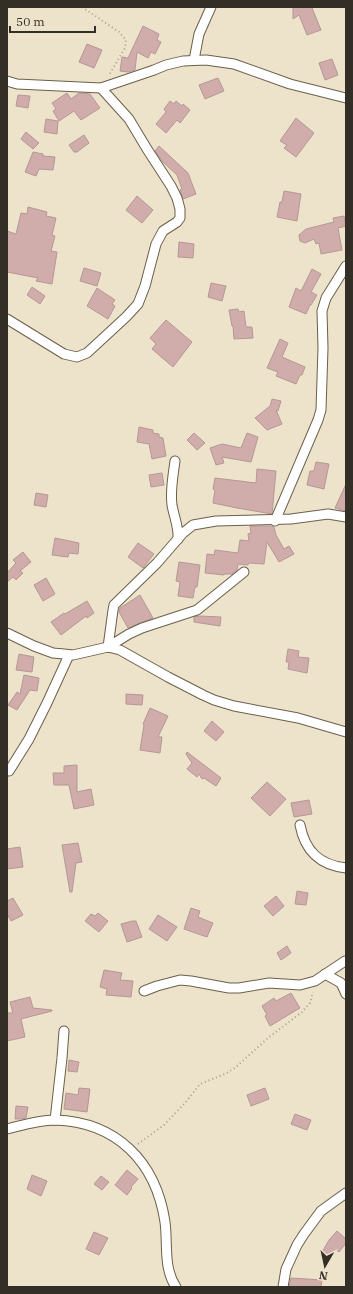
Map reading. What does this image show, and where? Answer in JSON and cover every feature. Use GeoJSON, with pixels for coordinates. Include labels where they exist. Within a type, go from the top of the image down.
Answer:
{"type":"FeatureCollection","features":[{"type":"Feature","properties":{"kind":"street"},"geometry":{"type":"LineString","coordinates":[[194,60],[199,34],[211,7]]}},
{"type":"Feature","properties":{"kind":"street"},"geometry":{"type":"LineString","coordinates":[[7,81],[17,84],[101,88],[166,65],[194,60],[222,61],[290,84],[346,98]]}},
{"type":"Feature","properties":{"kind":"street"},"geometry":{"type":"LineString","coordinates":[[7,319],[64,354],[77,357],[87,353],[134,310],[142,296],[159,237],[163,231],[177,222],[180,218],[179,203],[171,186],[129,120],[101,88]]}},
{"type":"Feature","properties":{"kind":"street"},"geometry":{"type":"LineString","coordinates":[[276,521],[318,420],[322,400],[322,311],[326,298],[346,266]]}},
{"type":"Feature","properties":{"kind":"street"},"geometry":{"type":"LineString","coordinates":[[175,462],[172,495],[175,518],[179,528],[178,539]]}},
{"type":"Feature","properties":{"kind":"street"},"geometry":{"type":"LineString","coordinates":[[108,647],[114,605],[141,580],[187,529],[193,525],[216,521],[276,521],[328,514],[346,517]]}},
{"type":"Feature","properties":{"kind":"street"},"geometry":{"type":"LineString","coordinates":[[7,633],[53,653],[69,655],[108,647],[142,628],[197,610],[244,572]]}},
{"type":"Feature","properties":{"kind":"street"},"geometry":{"type":"LineString","coordinates":[[108,647],[128,653],[168,677],[203,696],[214,700],[234,706],[298,718],[346,732]]}},
{"type":"Feature","properties":{"kind":"street"},"geometry":{"type":"LineString","coordinates":[[9,771],[30,739],[69,655]]}},
{"type":"Feature","properties":{"kind":"street"},"geometry":{"type":"LineString","coordinates":[[300,824],[303,838],[314,855],[324,863],[346,868]]}},
{"type":"Feature","properties":{"kind":"street"},"geometry":{"type":"LineString","coordinates":[[144,991],[172,981],[180,980],[234,989],[269,983],[300,986],[315,981],[345,961]]}},
{"type":"Feature","properties":{"kind":"street"},"geometry":{"type":"LineString","coordinates":[[325,974],[340,983],[346,994]]}},
{"type":"Feature","properties":{"kind":"street"},"geometry":{"type":"LineString","coordinates":[[55,1120],[64,1031]]}},
{"type":"Feature","properties":{"kind":"street"},"geometry":{"type":"LineString","coordinates":[[7,1129],[40,1121],[55,1120],[75,1122],[103,1131],[123,1143],[131,1150],[152,1177],[161,1202],[165,1223],[167,1257],[171,1278],[176,1287]]}},
{"type":"Feature","properties":{"kind":"street"},"geometry":{"type":"LineString","coordinates":[[283,1287],[286,1269],[304,1234],[321,1211],[346,1194]]}},
{"type":"Feature","properties":{"kind":"path"},"geometry":{"type":"LineString","coordinates":[[82,7],[119,32],[126,40],[125,48],[101,88]]}},
{"type":"Feature","properties":{"kind":"path"},"geometry":{"type":"LineString","coordinates":[[131,1150],[164,1125],[185,1103],[200,1084],[227,1073],[236,1067],[268,1038],[302,1012],[310,1002],[315,981]]}},
{"type":"Feature","properties":{"kind":"building"},"geometry":{"type":"Polygon","coordinates":[[[293,7],[314,7],[312,8],[321,30],[307,35],[299,15],[293,19],[293,7]]]}},
{"type":"Feature","properties":{"kind":"building"},"geometry":{"type":"Polygon","coordinates":[[[143,26],[159,34],[157,40],[161,42],[155,54],[151,52],[148,58],[137,52],[135,70],[128,72],[120,71],[122,57],[128,58],[143,26]]]}},
{"type":"Feature","properties":{"kind":"building"},"geometry":{"type":"Polygon","coordinates":[[[87,44],[102,50],[94,68],[79,62],[87,44]]]}},
{"type":"Feature","properties":{"kind":"building"},"geometry":{"type":"Polygon","coordinates":[[[332,59],[338,75],[325,80],[319,63],[332,59]]]}},
{"type":"Feature","properties":{"kind":"building"},"geometry":{"type":"Polygon","coordinates":[[[218,78],[224,91],[205,99],[199,85],[218,78]]]}},
{"type":"Feature","properties":{"kind":"building"},"geometry":{"type":"Polygon","coordinates":[[[67,93],[71,99],[79,93],[90,94],[100,108],[81,120],[74,111],[59,121],[53,111],[56,109],[52,103],[67,93]]]}},
{"type":"Feature","properties":{"kind":"building"},"geometry":{"type":"Polygon","coordinates":[[[18,95],[30,96],[28,108],[16,106],[18,95]]]}},
{"type":"Feature","properties":{"kind":"building"},"geometry":{"type":"Polygon","coordinates":[[[170,101],[174,104],[176,101],[182,106],[183,104],[190,110],[180,123],[177,120],[166,133],[156,124],[166,112],[164,109],[170,101]]]}},
{"type":"Feature","properties":{"kind":"building"},"geometry":{"type":"Polygon","coordinates":[[[296,118],[314,133],[296,157],[284,148],[287,145],[280,141],[296,118]]]}},
{"type":"Feature","properties":{"kind":"building"},"geometry":{"type":"Polygon","coordinates":[[[46,119],[58,121],[57,134],[44,132],[46,119]]]}},
{"type":"Feature","properties":{"kind":"building"},"geometry":{"type":"Polygon","coordinates":[[[26,132],[39,143],[33,149],[21,139],[26,132]]]}},
{"type":"Feature","properties":{"kind":"building"},"geometry":{"type":"Polygon","coordinates":[[[84,135],[89,143],[77,152],[74,152],[69,145],[84,135]]]}},
{"type":"Feature","properties":{"kind":"building"},"geometry":{"type":"Polygon","coordinates":[[[159,146],[188,173],[196,194],[183,199],[180,190],[182,189],[177,175],[163,162],[155,151],[159,146]]]}},
{"type":"Feature","properties":{"kind":"building"},"geometry":{"type":"Polygon","coordinates":[[[33,152],[43,154],[43,156],[55,157],[53,170],[39,169],[36,176],[25,172],[33,152]]]}},
{"type":"Feature","properties":{"kind":"building"},"geometry":{"type":"Polygon","coordinates":[[[284,191],[301,194],[297,221],[277,217],[284,191]]]}},
{"type":"Feature","properties":{"kind":"building"},"geometry":{"type":"Polygon","coordinates":[[[137,196],[153,210],[142,223],[126,210],[137,196]]]}},
{"type":"Feature","properties":{"kind":"building"},"geometry":{"type":"Polygon","coordinates":[[[28,207],[47,212],[46,216],[56,218],[52,235],[55,236],[51,251],[57,252],[52,284],[36,281],[38,278],[7,272],[7,231],[16,234],[21,213],[27,214],[28,207]]]}},
{"type":"Feature","properties":{"kind":"building"},"geometry":{"type":"Polygon","coordinates":[[[344,216],[346,226],[338,228],[342,250],[321,254],[319,243],[316,244],[314,239],[305,243],[300,241],[299,235],[306,229],[334,222],[333,218],[344,216]]]}},
{"type":"Feature","properties":{"kind":"building"},"geometry":{"type":"Polygon","coordinates":[[[179,242],[194,244],[193,258],[178,257],[179,242]]]}},
{"type":"Feature","properties":{"kind":"building"},"geometry":{"type":"Polygon","coordinates":[[[84,268],[101,273],[97,286],[80,281],[84,268]]]}},
{"type":"Feature","properties":{"kind":"building"},"geometry":{"type":"Polygon","coordinates":[[[312,269],[321,274],[311,292],[317,295],[306,314],[289,307],[296,288],[301,291],[312,269]]]}},
{"type":"Feature","properties":{"kind":"building"},"geometry":{"type":"Polygon","coordinates":[[[211,283],[226,286],[222,301],[208,297],[211,283]]]}},
{"type":"Feature","properties":{"kind":"building"},"geometry":{"type":"Polygon","coordinates":[[[32,287],[45,296],[40,304],[27,295],[32,287]]]}},
{"type":"Feature","properties":{"kind":"building"},"geometry":{"type":"Polygon","coordinates":[[[97,288],[115,300],[112,304],[115,306],[108,319],[87,306],[97,288]]]}},
{"type":"Feature","properties":{"kind":"building"},"geometry":{"type":"Polygon","coordinates":[[[238,309],[239,312],[244,311],[246,327],[252,327],[253,338],[234,339],[233,326],[229,310],[238,309]]]}},
{"type":"Feature","properties":{"kind":"building"},"geometry":{"type":"Polygon","coordinates":[[[166,320],[192,342],[173,367],[152,349],[156,344],[150,338],[166,320]]]}},
{"type":"Feature","properties":{"kind":"building"},"geometry":{"type":"Polygon","coordinates":[[[280,339],[288,343],[282,357],[305,367],[296,384],[276,376],[278,372],[267,368],[280,339]]]}},
{"type":"Feature","properties":{"kind":"building"},"geometry":{"type":"Polygon","coordinates":[[[272,399],[281,401],[278,411],[276,410],[282,424],[267,430],[255,418],[270,406],[272,399]]]}},
{"type":"Feature","properties":{"kind":"building"},"geometry":{"type":"Polygon","coordinates":[[[139,427],[153,430],[153,433],[159,434],[159,437],[163,438],[166,456],[152,459],[149,444],[137,442],[139,427]]]}},
{"type":"Feature","properties":{"kind":"building"},"geometry":{"type":"Polygon","coordinates":[[[194,433],[205,443],[197,450],[187,440],[194,433]]]}},
{"type":"Feature","properties":{"kind":"building"},"geometry":{"type":"Polygon","coordinates":[[[247,433],[258,437],[251,462],[222,457],[224,463],[216,465],[210,448],[222,444],[241,448],[247,433]]]}},
{"type":"Feature","properties":{"kind":"building"},"geometry":{"type":"Polygon","coordinates":[[[316,462],[329,464],[324,489],[307,485],[310,471],[314,471],[316,462]]]}},
{"type":"Feature","properties":{"kind":"building"},"geometry":{"type":"Polygon","coordinates":[[[257,469],[276,471],[272,514],[213,503],[215,478],[256,483],[257,469]]]}},
{"type":"Feature","properties":{"kind":"building"},"geometry":{"type":"Polygon","coordinates":[[[162,473],[164,485],[151,487],[149,475],[162,473]]]}},
{"type":"Feature","properties":{"kind":"building"},"geometry":{"type":"Polygon","coordinates":[[[346,484],[346,511],[335,508],[346,484]]]}},
{"type":"Feature","properties":{"kind":"building"},"geometry":{"type":"Polygon","coordinates":[[[36,493],[48,495],[46,507],[34,505],[36,493]]]}},
{"type":"Feature","properties":{"kind":"building"},"geometry":{"type":"Polygon","coordinates":[[[250,526],[274,527],[276,535],[284,549],[289,546],[294,554],[279,562],[267,542],[264,564],[238,564],[237,570],[232,574],[224,575],[205,573],[207,554],[214,555],[215,550],[238,553],[240,540],[249,541],[248,534],[251,533],[250,526]]]}},
{"type":"Feature","properties":{"kind":"building"},"geometry":{"type":"Polygon","coordinates":[[[55,538],[79,543],[78,554],[69,553],[68,557],[52,555],[55,538]]]}},
{"type":"Feature","properties":{"kind":"building"},"geometry":{"type":"Polygon","coordinates":[[[138,543],[154,554],[143,568],[128,557],[138,543]]]}},
{"type":"Feature","properties":{"kind":"building"},"geometry":{"type":"Polygon","coordinates":[[[23,552],[31,562],[20,571],[23,573],[16,580],[13,577],[7,582],[7,573],[16,563],[13,560],[23,552]]]}},
{"type":"Feature","properties":{"kind":"building"},"geometry":{"type":"Polygon","coordinates":[[[179,562],[200,565],[197,587],[195,587],[193,598],[178,596],[180,582],[176,581],[179,562]]]}},
{"type":"Feature","properties":{"kind":"building"},"geometry":{"type":"Polygon","coordinates":[[[46,578],[55,594],[43,601],[34,585],[46,578]]]}},
{"type":"Feature","properties":{"kind":"building"},"geometry":{"type":"Polygon","coordinates":[[[140,595],[153,618],[128,628],[119,612],[120,608],[140,595]]]}},
{"type":"Feature","properties":{"kind":"building"},"geometry":{"type":"Polygon","coordinates":[[[87,601],[94,613],[87,618],[86,616],[61,635],[51,622],[64,613],[65,614],[87,601]]]}},
{"type":"Feature","properties":{"kind":"building"},"geometry":{"type":"Polygon","coordinates":[[[194,617],[221,617],[220,626],[194,622],[194,617]]]}},
{"type":"Feature","properties":{"kind":"building"},"geometry":{"type":"Polygon","coordinates":[[[288,649],[299,651],[298,657],[309,658],[307,673],[288,669],[289,662],[286,662],[288,649]]]}},
{"type":"Feature","properties":{"kind":"building"},"geometry":{"type":"Polygon","coordinates":[[[19,654],[34,657],[32,672],[16,670],[19,654]]]}},
{"type":"Feature","properties":{"kind":"building"},"geometry":{"type":"Polygon","coordinates":[[[24,675],[39,678],[37,691],[30,690],[17,710],[8,705],[17,692],[20,694],[24,675]]]}},
{"type":"Feature","properties":{"kind":"building"},"geometry":{"type":"Polygon","coordinates":[[[126,694],[143,695],[142,705],[126,704],[126,694]]]}},
{"type":"Feature","properties":{"kind":"building"},"geometry":{"type":"Polygon","coordinates":[[[150,708],[168,716],[158,737],[162,737],[160,753],[140,750],[143,724],[150,708]]]}},
{"type":"Feature","properties":{"kind":"building"},"geometry":{"type":"Polygon","coordinates":[[[212,721],[224,732],[216,741],[204,731],[212,721]]]}},
{"type":"Feature","properties":{"kind":"building"},"geometry":{"type":"Polygon","coordinates":[[[187,752],[221,778],[216,786],[204,778],[202,779],[199,774],[197,777],[187,769],[192,763],[186,754],[187,752]]]}},
{"type":"Feature","properties":{"kind":"building"},"geometry":{"type":"Polygon","coordinates":[[[77,765],[77,792],[91,789],[94,805],[74,809],[69,785],[54,785],[53,773],[64,773],[64,766],[77,765]]]}},
{"type":"Feature","properties":{"kind":"building"},"geometry":{"type":"Polygon","coordinates":[[[267,782],[286,799],[270,816],[251,798],[267,782]]]}},
{"type":"Feature","properties":{"kind":"building"},"geometry":{"type":"Polygon","coordinates":[[[309,800],[312,814],[294,817],[291,803],[309,800]]]}},
{"type":"Feature","properties":{"kind":"building"},"geometry":{"type":"Polygon","coordinates":[[[78,843],[82,862],[76,863],[72,892],[70,892],[62,845],[78,843]]]}},
{"type":"Feature","properties":{"kind":"building"},"geometry":{"type":"Polygon","coordinates":[[[20,847],[23,867],[7,869],[7,849],[20,847]]]}},
{"type":"Feature","properties":{"kind":"building"},"geometry":{"type":"Polygon","coordinates":[[[297,891],[308,893],[306,905],[295,904],[297,891]]]}},
{"type":"Feature","properties":{"kind":"building"},"geometry":{"type":"Polygon","coordinates":[[[276,896],[284,906],[273,916],[264,906],[276,896]]]}},
{"type":"Feature","properties":{"kind":"building"},"geometry":{"type":"Polygon","coordinates":[[[13,898],[23,915],[11,921],[7,914],[7,901],[13,898]]]}},
{"type":"Feature","properties":{"kind":"building"},"geometry":{"type":"Polygon","coordinates":[[[191,908],[200,911],[198,917],[213,923],[207,937],[184,929],[191,908]]]}},
{"type":"Feature","properties":{"kind":"building"},"geometry":{"type":"Polygon","coordinates":[[[98,913],[108,921],[99,932],[85,921],[91,914],[95,916],[98,913]]]}},
{"type":"Feature","properties":{"kind":"building"},"geometry":{"type":"Polygon","coordinates":[[[158,915],[177,927],[167,941],[149,929],[158,915]]]}},
{"type":"Feature","properties":{"kind":"building"},"geometry":{"type":"Polygon","coordinates":[[[136,921],[142,937],[127,942],[121,924],[136,921]]]}},
{"type":"Feature","properties":{"kind":"building"},"geometry":{"type":"Polygon","coordinates":[[[287,946],[291,953],[281,960],[277,953],[287,946]]]}},
{"type":"Feature","properties":{"kind":"building"},"geometry":{"type":"Polygon","coordinates":[[[104,970],[122,973],[120,980],[133,981],[131,997],[106,995],[107,989],[100,987],[104,970]]]}},
{"type":"Feature","properties":{"kind":"building"},"geometry":{"type":"Polygon","coordinates":[[[291,993],[300,1008],[270,1026],[265,1016],[267,1015],[262,1006],[274,998],[276,1001],[291,993]]]}},
{"type":"Feature","properties":{"kind":"building"},"geometry":{"type":"Polygon","coordinates":[[[30,997],[33,1008],[52,1011],[21,1019],[25,1037],[7,1041],[7,1013],[13,1013],[10,1002],[30,997]]]}},
{"type":"Feature","properties":{"kind":"building"},"geometry":{"type":"Polygon","coordinates":[[[69,1060],[79,1062],[77,1072],[68,1071],[69,1060]]]}},
{"type":"Feature","properties":{"kind":"building"},"geometry":{"type":"Polygon","coordinates":[[[79,1088],[90,1089],[87,1112],[64,1109],[66,1093],[78,1095],[79,1088]]]}},
{"type":"Feature","properties":{"kind":"building"},"geometry":{"type":"Polygon","coordinates":[[[265,1088],[269,1099],[251,1106],[247,1095],[265,1088]]]}},
{"type":"Feature","properties":{"kind":"building"},"geometry":{"type":"Polygon","coordinates":[[[16,1106],[28,1107],[26,1118],[15,1119],[16,1106]]]}},
{"type":"Feature","properties":{"kind":"building"},"geometry":{"type":"Polygon","coordinates":[[[295,1114],[311,1120],[307,1130],[291,1124],[295,1114]]]}},
{"type":"Feature","properties":{"kind":"building"},"geometry":{"type":"Polygon","coordinates":[[[127,1170],[138,1179],[131,1187],[132,1188],[127,1195],[115,1185],[127,1170]]]}},
{"type":"Feature","properties":{"kind":"building"},"geometry":{"type":"Polygon","coordinates":[[[32,1175],[47,1181],[41,1196],[27,1189],[32,1175]]]}},
{"type":"Feature","properties":{"kind":"building"},"geometry":{"type":"Polygon","coordinates":[[[101,1176],[109,1182],[102,1190],[94,1184],[101,1176]]]}},
{"type":"Feature","properties":{"kind":"building"},"geometry":{"type":"Polygon","coordinates":[[[337,1231],[346,1239],[346,1243],[339,1252],[336,1250],[331,1259],[321,1254],[329,1240],[337,1231]]]}},
{"type":"Feature","properties":{"kind":"building"},"geometry":{"type":"Polygon","coordinates":[[[94,1232],[108,1238],[99,1255],[86,1249],[94,1232]]]}},
{"type":"Feature","properties":{"kind":"building"},"geometry":{"type":"Polygon","coordinates":[[[291,1278],[322,1280],[321,1287],[289,1287],[291,1278]]]}}]}
